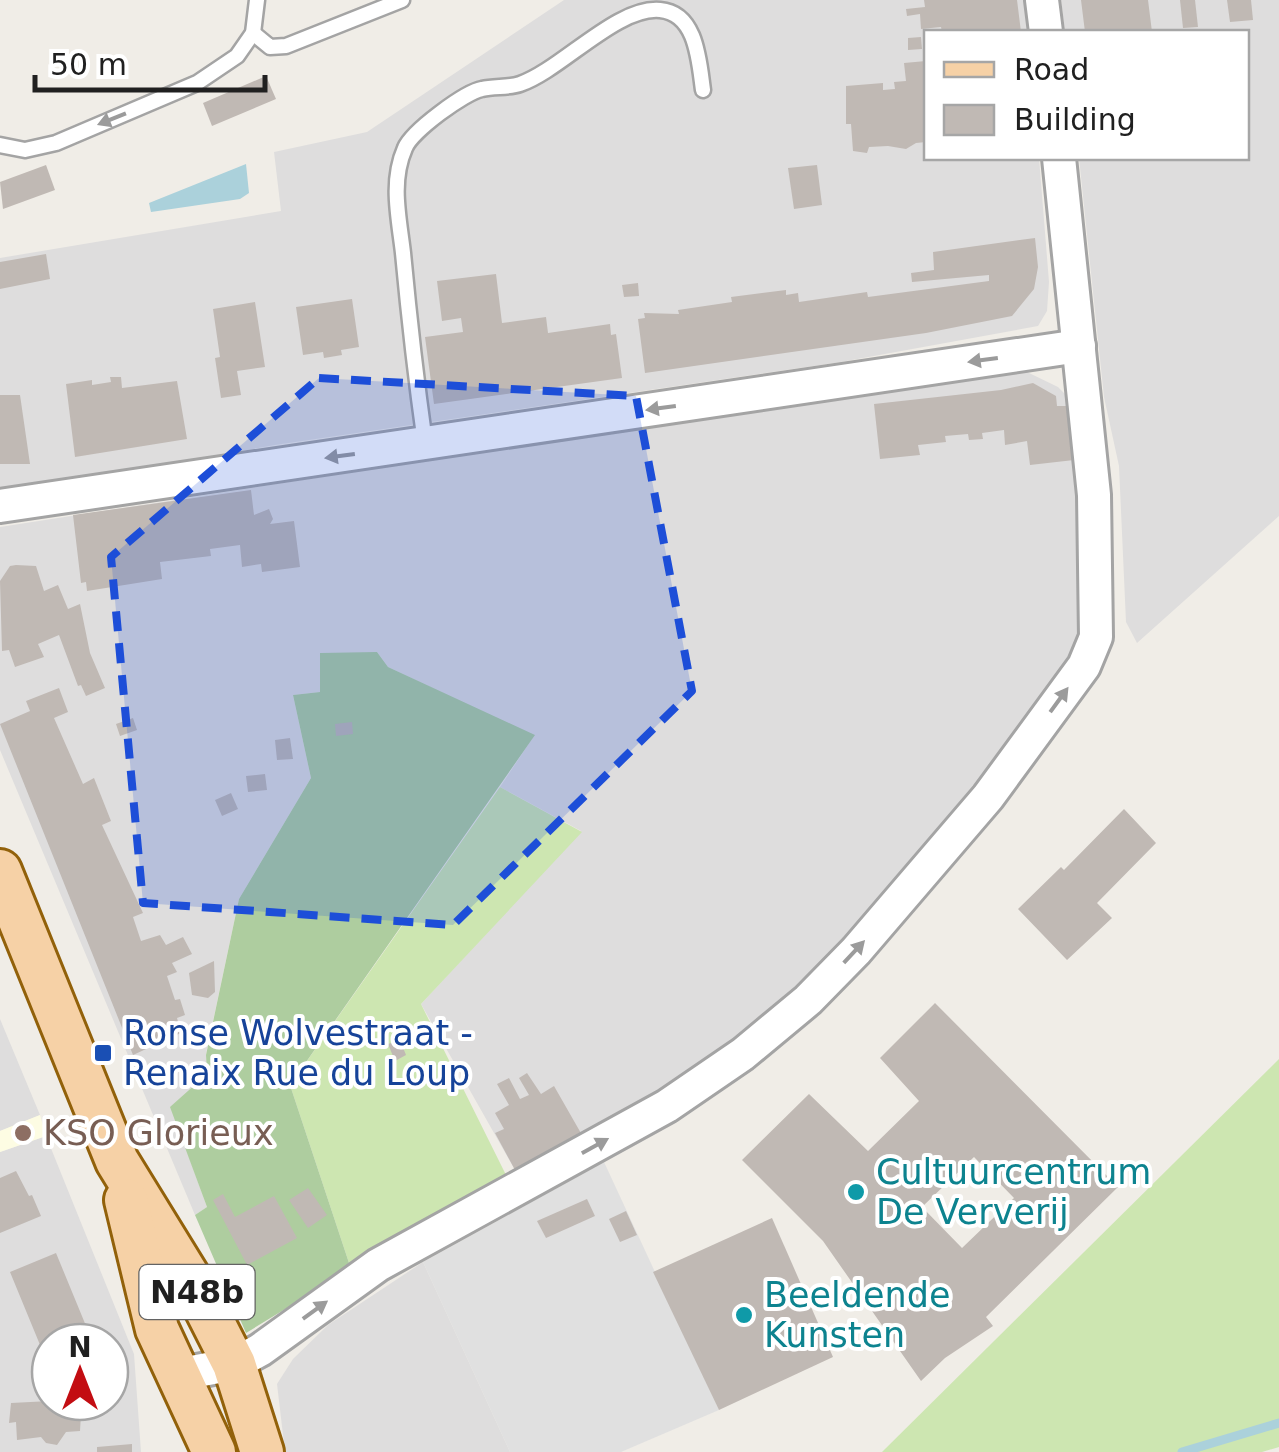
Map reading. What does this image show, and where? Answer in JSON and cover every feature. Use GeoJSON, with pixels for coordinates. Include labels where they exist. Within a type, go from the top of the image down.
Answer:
{"type":"FeatureCollection","features":[{"type":"Feature","properties":{"kind":"main road","name":"N48b"},"geometry":{"type":"LineString","coordinates":[[0,871],[117,1160],[158,1329],[214,1452]]}},
{"type":"Feature","properties":{"kind":"main road","name":"N48b"},"geometry":{"type":"LineString","coordinates":[[117,1160],[197,1291],[234,1364],[262,1452]]}},
{"type":"Feature","properties":{"kind":"street"},"geometry":{"type":"LineString","coordinates":[[1042,0],[1046,30]]}},
{"type":"Feature","properties":{"kind":"street"},"geometry":{"type":"LineString","coordinates":[[176,1375],[234,1364],[260,1350],[378,1265],[667,1106],[743,1054],[808,1000],[856,950],[988,797],[1084,666],[1096,636],[1094,494],[1059,160]]}},
{"type":"Feature","properties":{"kind":"street"},"geometry":{"type":"LineString","coordinates":[[0,506],[1079,346]]}},
{"type":"Feature","properties":{"kind":"lane"},"geometry":{"type":"LineString","coordinates":[[0,145],[26,150],[56,143],[197,83],[237,56],[253,33],[257,0]]}},
{"type":"Feature","properties":{"kind":"lane"},"geometry":{"type":"LineString","coordinates":[[253,33],[270,47],[286,46],[402,0]]}},
{"type":"Feature","properties":{"kind":"lane"},"geometry":{"type":"LineString","coordinates":[[426,443],[396,202],[398,171],[406,143],[434,118],[478,89],[520,84],[634,14],[662,10],[684,21],[698,50],[703,90]]}},
{"type":"Feature","properties":{"kind":"highlighted area"},"geometry":{"type":"Polygon","coordinates":[[[319,378],[636,396],[692,691],[453,925],[143,903],[111,557],[319,378]]]}},
{"type":"Feature","properties":{"kind":"shaded area"},"geometry":{"type":"Polygon","coordinates":[[[564,0],[1024,0],[1028,30],[924,30],[924,160],[1039,160],[1049,282],[1047,311],[1038,326],[841,362],[275,445],[0,494],[0,258],[281,211],[274,152],[367,132],[564,0]]]}},
{"type":"Feature","properties":{"kind":"shaded area"},"geometry":{"type":"Polygon","coordinates":[[[1061,0],[1279,0],[1279,516],[1137,643],[1126,622],[1119,466],[1104,397],[1079,160],[1249,160],[1249,30],[1065,30],[1061,0]]]}},
{"type":"Feature","properties":{"kind":"shaded area"},"geometry":{"type":"Polygon","coordinates":[[[1012,370],[1027,372],[1058,387],[1071,400],[1078,417],[1086,624],[1075,654],[998,770],[784,1005],[721,1058],[515,1170],[421,1004],[581,831],[500,787],[534,736],[388,667],[377,652],[320,692],[293,695],[311,778],[239,899],[206,1054],[207,1075],[171,1107],[207,1207],[195,1215],[0,750],[0,527],[1012,370]]]}},
{"type":"Feature","properties":{"kind":"shaded area"},"geometry":{"type":"Polygon","coordinates":[[[0,1019],[40,1115],[0,1131],[0,1019]]]}},
{"type":"Feature","properties":{"kind":"shaded area","name":"KSO Glorieux"},"geometry":{"type":"Polygon","coordinates":[[[40,1115],[46,1136],[0,1152],[0,1131],[40,1115]]]}},
{"type":"Feature","properties":{"kind":"shaded area"},"geometry":{"type":"Polygon","coordinates":[[[46,1136],[121,1322],[30,1322],[30,1422],[130,1422],[130,1344],[141,1452],[0,1452],[0,1152],[46,1136]]]}},
{"type":"Feature","properties":{"kind":"shaded area"},"geometry":{"type":"Polygon","coordinates":[[[604,1162],[719,1410],[621,1452],[510,1452],[423,1262],[604,1162]]]}},
{"type":"Feature","properties":{"kind":"shaded area"},"geometry":{"type":"Polygon","coordinates":[[[423,1262],[510,1452],[285,1452],[277,1384],[293,1359],[328,1325],[423,1262]]]}},
{"type":"Feature","properties":{"kind":"green space"},"geometry":{"type":"Polygon","coordinates":[[[377,652],[388,667],[535,735],[290,1085],[351,1269],[246,1333],[195,1215],[207,1207],[170,1107],[207,1074],[206,1055],[239,899],[311,778],[293,695],[320,692],[320,653],[377,652]]]}},
{"type":"Feature","properties":{"kind":"green space"},"geometry":{"type":"Polygon","coordinates":[[[500,787],[582,832],[421,1004],[509,1181],[351,1269],[290,1085],[500,787]]]}},
{"type":"Feature","properties":{"kind":"green space"},"geometry":{"type":"Polygon","coordinates":[[[1279,1059],[1279,1447],[1262,1452],[882,1452],[1279,1059]]]}},
{"type":"Feature","properties":{"kind":"water"},"geometry":{"type":"Polygon","coordinates":[[[246,164],[249,193],[240,199],[151,212],[149,203],[246,164]]]}},
{"type":"Feature","properties":{"kind":"building"},"geometry":{"type":"Polygon","coordinates":[[[924,0],[1017,0],[1021,30],[921,29],[920,14],[907,16],[906,9],[925,7],[924,0]]]}},
{"type":"Feature","properties":{"kind":"building"},"geometry":{"type":"Polygon","coordinates":[[[1081,0],[1148,0],[1152,30],[1085,30],[1081,0]]]}},
{"type":"Feature","properties":{"kind":"building"},"geometry":{"type":"Polygon","coordinates":[[[1180,0],[1195,0],[1198,27],[1183,28],[1180,0]]]}},
{"type":"Feature","properties":{"kind":"building"},"geometry":{"type":"Polygon","coordinates":[[[1227,0],[1251,0],[1253,20],[1230,22],[1227,0]]]}},
{"type":"Feature","properties":{"kind":"building"},"geometry":{"type":"Polygon","coordinates":[[[921,37],[922,49],[908,50],[908,38],[921,37]]]}},
{"type":"Feature","properties":{"kind":"building"},"geometry":{"type":"Polygon","coordinates":[[[924,61],[924,142],[906,149],[888,146],[869,147],[867,153],[853,151],[851,124],[846,124],[846,86],[883,83],[883,90],[895,89],[894,82],[906,81],[904,63],[924,61]]]}},
{"type":"Feature","properties":{"kind":"building"},"geometry":{"type":"Polygon","coordinates":[[[266,76],[276,99],[212,126],[203,103],[266,76]]]}},
{"type":"Feature","properties":{"kind":"building"},"geometry":{"type":"Polygon","coordinates":[[[46,165],[55,190],[3,209],[0,182],[46,165]]]}},
{"type":"Feature","properties":{"kind":"building"},"geometry":{"type":"Polygon","coordinates":[[[817,165],[822,205],[794,209],[788,168],[817,165]]]}},
{"type":"Feature","properties":{"kind":"building"},"geometry":{"type":"Polygon","coordinates":[[[1035,238],[1038,267],[1034,289],[1012,316],[926,333],[645,373],[638,319],[645,318],[644,313],[679,314],[678,310],[732,302],[731,297],[786,290],[786,295],[798,293],[799,302],[989,281],[989,275],[912,282],[911,273],[934,270],[933,252],[1035,238]]]}},
{"type":"Feature","properties":{"kind":"building"},"geometry":{"type":"Polygon","coordinates":[[[46,254],[50,279],[0,289],[0,262],[46,254]]]}},
{"type":"Feature","properties":{"kind":"building"},"geometry":{"type":"Polygon","coordinates":[[[496,274],[502,323],[546,317],[548,333],[610,324],[611,335],[616,334],[622,378],[434,404],[425,337],[463,332],[461,318],[442,321],[437,281],[496,274]]]}},
{"type":"Feature","properties":{"kind":"building"},"geometry":{"type":"Polygon","coordinates":[[[638,283],[639,296],[624,297],[622,285],[638,283]]]}},
{"type":"Feature","properties":{"kind":"building"},"geometry":{"type":"Polygon","coordinates":[[[352,299],[359,347],[324,358],[323,352],[303,355],[296,307],[352,299]]]}},
{"type":"Feature","properties":{"kind":"building"},"geometry":{"type":"Polygon","coordinates":[[[255,302],[265,367],[237,371],[241,395],[221,398],[213,309],[255,302]]]}},
{"type":"Feature","properties":{"kind":"building"},"geometry":{"type":"Polygon","coordinates":[[[110,377],[121,377],[122,388],[177,381],[187,439],[75,457],[66,384],[111,382],[110,377]]]}},
{"type":"Feature","properties":{"kind":"building"},"geometry":{"type":"Polygon","coordinates":[[[1033,383],[1056,396],[1057,406],[1066,406],[1069,425],[1074,424],[1074,460],[1030,465],[1027,441],[1005,445],[1004,430],[982,433],[983,439],[969,440],[968,434],[945,436],[946,442],[918,445],[920,455],[880,459],[874,404],[1033,383]]]}},
{"type":"Feature","properties":{"kind":"building"},"geometry":{"type":"Polygon","coordinates":[[[0,395],[20,395],[30,464],[0,464],[0,395]]]}},
{"type":"Feature","properties":{"kind":"building"},"geometry":{"type":"Polygon","coordinates":[[[251,490],[254,515],[269,509],[273,519],[270,524],[294,521],[300,567],[262,572],[261,564],[242,567],[240,545],[210,549],[211,556],[160,562],[162,579],[87,591],[86,582],[81,583],[73,515],[251,490]]]}},
{"type":"Feature","properties":{"kind":"building"},"geometry":{"type":"Polygon","coordinates":[[[10,566],[36,566],[44,591],[58,585],[68,609],[80,604],[90,653],[105,688],[86,696],[78,686],[59,635],[38,644],[44,657],[15,667],[9,650],[2,651],[0,581],[10,566]]]}},
{"type":"Feature","properties":{"kind":"building"},"geometry":{"type":"Polygon","coordinates":[[[59,688],[68,712],[54,718],[83,784],[94,778],[111,821],[102,825],[143,913],[133,917],[141,941],[160,935],[166,945],[183,937],[192,954],[172,963],[177,972],[167,976],[185,1015],[177,1018],[181,1033],[133,1055],[0,724],[30,711],[26,701],[59,688]]]}},
{"type":"Feature","properties":{"kind":"building"},"geometry":{"type":"Polygon","coordinates":[[[133,718],[137,730],[120,736],[116,724],[133,718]]]}},
{"type":"Feature","properties":{"kind":"building"},"geometry":{"type":"Polygon","coordinates":[[[352,722],[353,734],[336,736],[335,724],[352,722]]]}},
{"type":"Feature","properties":{"kind":"building"},"geometry":{"type":"Polygon","coordinates":[[[290,738],[293,759],[277,760],[275,740],[290,738]]]}},
{"type":"Feature","properties":{"kind":"building"},"geometry":{"type":"Polygon","coordinates":[[[265,774],[267,790],[248,792],[246,776],[265,774]]]}},
{"type":"Feature","properties":{"kind":"building"},"geometry":{"type":"Polygon","coordinates":[[[231,793],[238,809],[222,816],[215,800],[231,793]]]}},
{"type":"Feature","properties":{"kind":"building"},"geometry":{"type":"Polygon","coordinates":[[[1124,809],[1156,843],[1097,903],[1112,918],[1067,960],[1018,909],[1061,867],[1064,870],[1124,809]]]}},
{"type":"Feature","properties":{"kind":"building"},"geometry":{"type":"Polygon","coordinates":[[[214,961],[215,992],[208,998],[192,995],[189,973],[214,961]]]}},
{"type":"Feature","properties":{"kind":"building","name":"Cultuurcentrum De Ververij"},"geometry":{"type":"Polygon","coordinates":[[[935,1003],[1118,1187],[986,1317],[993,1326],[945,1358],[921,1381],[823,1241],[742,1160],[809,1094],[868,1151],[919,1101],[880,1058],[935,1003]],[[974,1157],[922,1207],[962,1248],[1014,1198],[974,1157]]]}},
{"type":"Feature","properties":{"kind":"building"},"geometry":{"type":"Polygon","coordinates":[[[400,1040],[406,1055],[395,1061],[388,1044],[400,1040]]]}},
{"type":"Feature","properties":{"kind":"building"},"geometry":{"type":"Polygon","coordinates":[[[527,1073],[541,1094],[554,1086],[582,1135],[515,1170],[495,1133],[504,1129],[495,1113],[509,1105],[497,1084],[509,1078],[520,1099],[529,1095],[519,1078],[527,1073]]]}},
{"type":"Feature","properties":{"kind":"building"},"geometry":{"type":"Polygon","coordinates":[[[16,1171],[41,1216],[0,1233],[0,1178],[16,1171]]]}},
{"type":"Feature","properties":{"kind":"building"},"geometry":{"type":"Polygon","coordinates":[[[308,1188],[327,1215],[308,1228],[289,1200],[308,1188]]]}},
{"type":"Feature","properties":{"kind":"building"},"geometry":{"type":"Polygon","coordinates":[[[223,1194],[235,1217],[274,1196],[297,1238],[247,1265],[213,1200],[223,1194]]]}},
{"type":"Feature","properties":{"kind":"building"},"geometry":{"type":"Polygon","coordinates":[[[587,1199],[595,1216],[546,1238],[537,1221],[587,1199]]]}},
{"type":"Feature","properties":{"kind":"building"},"geometry":{"type":"Polygon","coordinates":[[[626,1211],[637,1235],[620,1242],[609,1219],[626,1211]]]}},
{"type":"Feature","properties":{"kind":"building","name":"Beeldende Kunsten"},"geometry":{"type":"Polygon","coordinates":[[[772,1218],[833,1357],[719,1410],[653,1272],[772,1218]]]}},
{"type":"Feature","properties":{"kind":"building"},"geometry":{"type":"Polygon","coordinates":[[[56,1253],[84,1322],[31,1322],[10,1272],[56,1253]]]}},
{"type":"Feature","properties":{"kind":"building"},"geometry":{"type":"Polygon","coordinates":[[[30,1402],[30,1422],[81,1422],[80,1431],[66,1432],[57,1445],[46,1443],[41,1437],[17,1440],[16,1422],[9,1423],[11,1403],[30,1402]]]}},
{"type":"Feature","properties":{"kind":"building"},"geometry":{"type":"Polygon","coordinates":[[[132,1444],[132,1452],[97,1452],[97,1447],[132,1444]]]}},
{"type":"Feature","properties":{"kind":"waterway"},"geometry":{"type":"LineString","coordinates":[[1182,1452],[1279,1423]]}},
{"type":"Feature","properties":{"kind":"place","name":"Ronse Wolvestraat - Renaix Rue du Loup"},"geometry":{"type":"Point","coordinates":[103,1053]}},
{"type":"Feature","properties":{"kind":"place","name":"KSO Glorieux"},"geometry":{"type":"Point","coordinates":[23,1133]}},
{"type":"Feature","properties":{"kind":"place","name":"Cultuurcentrum De Ververij"},"geometry":{"type":"Point","coordinates":[856,1192]}},
{"type":"Feature","properties":{"kind":"place","name":"Beeldende Kunsten"},"geometry":{"type":"Point","coordinates":[744,1315]}}]}
